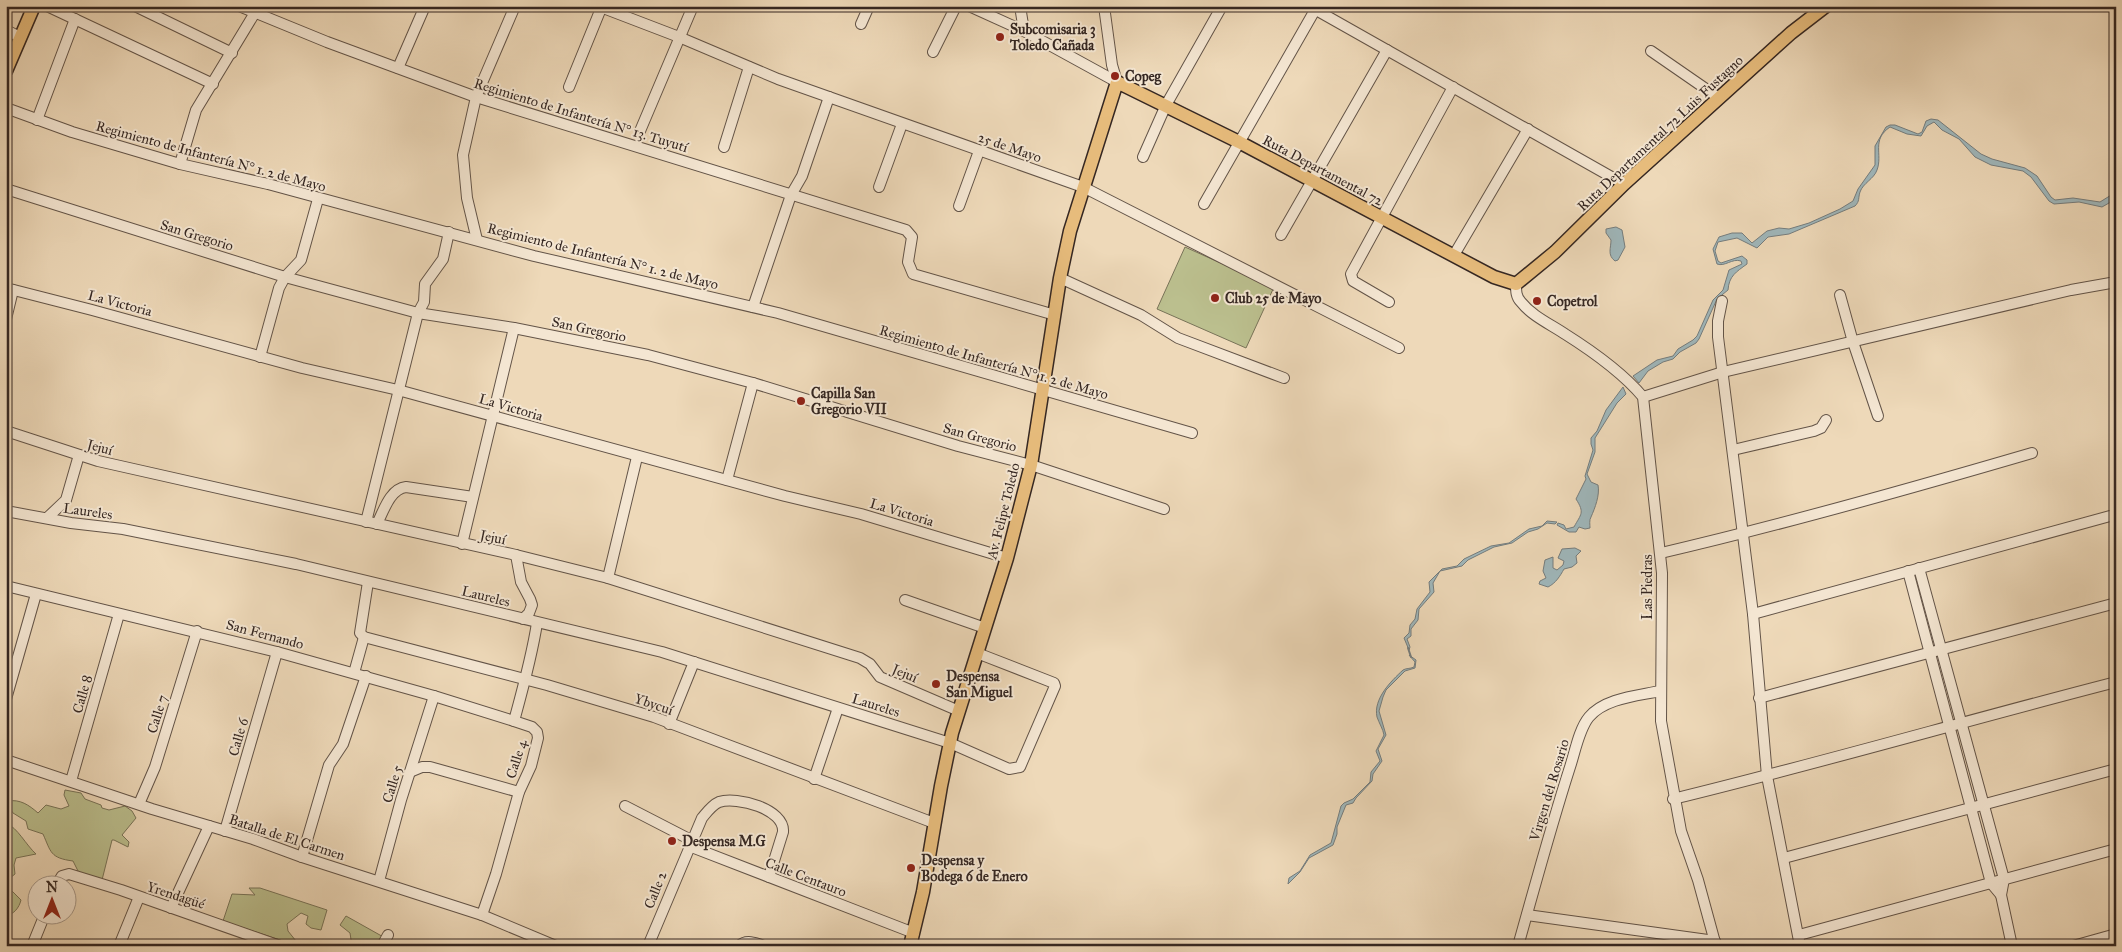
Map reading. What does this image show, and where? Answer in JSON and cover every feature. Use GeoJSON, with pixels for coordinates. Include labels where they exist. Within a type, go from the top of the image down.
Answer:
{"type":"FeatureCollection","features":[{"type":"Feature","properties":{"kind":"main road"},"geometry":{"type":"LineString","coordinates":[[6,71],[34,6]]}},
{"type":"Feature","properties":{"kind":"main road","name":"Ruta Departamental 72 Luis Fustagno"},"geometry":{"type":"LineString","coordinates":[[1516,284],[1555,252],[1624,184],[1791,32],[1826,6]]}},
{"type":"Feature","properties":{"kind":"main road","name":"Ruta Departamental 72"},"geometry":{"type":"LineString","coordinates":[[1117,82],[1239,142],[1494,277],[1516,284]]}},
{"type":"Feature","properties":{"kind":"main road","name":"Av. Felipe Toledo"},"geometry":{"type":"LineString","coordinates":[[912,940],[950,743],[1007,558],[1031,465],[1060,278],[1070,231],[1117,82]]}},
{"type":"Feature","properties":{"kind":"street"},"geometry":{"type":"LineString","coordinates":[[47,6],[213,84]]}},
{"type":"Feature","properties":{"kind":"street"},"geometry":{"type":"LineString","coordinates":[[135,6],[232,53]]}},
{"type":"Feature","properties":{"kind":"street","name":"Regimiento de Infantería N° 13. Tuyutí"},"geometry":{"type":"LineString","coordinates":[[239,6],[258,10],[327,42],[476,97],[906,230],[910,232],[912,242],[908,262],[913,274],[1055,315]]}},
{"type":"Feature","properties":{"kind":"street"},"geometry":{"type":"LineString","coordinates":[[398,68],[425,6]]}},
{"type":"Feature","properties":{"kind":"street"},"geometry":{"type":"LineString","coordinates":[[477,240],[469,209],[463,165],[476,97],[515,6]]}},
{"type":"Feature","properties":{"kind":"street"},"geometry":{"type":"LineString","coordinates":[[640,131],[693,6]]}},
{"type":"Feature","properties":{"kind":"street"},"geometry":{"type":"LineString","coordinates":[[861,24],[869,6]]}},
{"type":"Feature","properties":{"kind":"street"},"geometry":{"type":"LineString","coordinates":[[933,52],[956,6]]}},
{"type":"Feature","properties":{"kind":"street"},"geometry":{"type":"LineString","coordinates":[[969,6],[1024,31],[1117,82]]}},
{"type":"Feature","properties":{"kind":"street"},"geometry":{"type":"LineString","coordinates":[[1020,6],[1024,31]]}},
{"type":"Feature","properties":{"kind":"street"},"geometry":{"type":"LineString","coordinates":[[1104,6],[1112,65],[1117,82]]}},
{"type":"Feature","properties":{"kind":"street"},"geometry":{"type":"LineString","coordinates":[[1143,157],[1166,105],[1222,6]]}},
{"type":"Feature","properties":{"kind":"street"},"geometry":{"type":"LineString","coordinates":[[569,87],[600,7]]}},
{"type":"Feature","properties":{"kind":"street","name":"25 de Mayo"},"geometry":{"type":"LineString","coordinates":[[600,7],[829,97],[1083,187],[1398,348]]}},
{"type":"Feature","properties":{"kind":"street"},"geometry":{"type":"LineString","coordinates":[[1204,204],[1312,8],[1624,184]]}},
{"type":"Feature","properties":{"kind":"street"},"geometry":{"type":"LineString","coordinates":[[180,164],[196,110],[258,10]]}},
{"type":"Feature","properties":{"kind":"street"},"geometry":{"type":"LineString","coordinates":[[37,120],[75,19]]}},
{"type":"Feature","properties":{"kind":"street"},"geometry":{"type":"LineString","coordinates":[[6,30],[20,37]]}},
{"type":"Feature","properties":{"kind":"street"},"geometry":{"type":"LineString","coordinates":[[1281,235],[1387,50]]}},
{"type":"Feature","properties":{"kind":"street"},"geometry":{"type":"LineString","coordinates":[[1651,51],[1718,98]]}},
{"type":"Feature","properties":{"kind":"street"},"geometry":{"type":"LineString","coordinates":[[724,147],[749,67]]}},
{"type":"Feature","properties":{"kind":"street"},"geometry":{"type":"LineString","coordinates":[[1389,302],[1353,281],[1351,278],[1352,274],[1453,86]]}},
{"type":"Feature","properties":{"kind":"street"},"geometry":{"type":"LineString","coordinates":[[754,307],[791,195],[802,176],[829,97]]}},
{"type":"Feature","properties":{"kind":"street","name":"Regimiento de Infantería N° 1. 2 de Mayo"},"geometry":{"type":"LineString","coordinates":[[6,108],[37,120],[180,164],[268,184],[534,256],[778,312],[1192,433]]}},
{"type":"Feature","properties":{"kind":"street"},"geometry":{"type":"LineString","coordinates":[[879,187],[902,124]]}},
{"type":"Feature","properties":{"kind":"street"},"geometry":{"type":"LineString","coordinates":[[1454,255],[1528,129]]}},
{"type":"Feature","properties":{"kind":"street"},"geometry":{"type":"LineString","coordinates":[[959,206],[979,151]]}},
{"type":"Feature","properties":{"kind":"street","name":"San Gregorio"},"geometry":{"type":"LineString","coordinates":[[6,189],[285,277],[418,313],[514,328],[648,356],[753,383],[958,446],[1031,465],[1164,509]]}},
{"type":"Feature","properties":{"kind":"street"},"geometry":{"type":"LineString","coordinates":[[260,357],[279,288],[285,277],[301,260],[318,199]]}},
{"type":"Feature","properties":{"kind":"street"},"geometry":{"type":"LineString","coordinates":[[366,522],[418,313],[424,302],[424,284],[443,259],[449,232]]}},
{"type":"Feature","properties":{"kind":"street"},"geometry":{"type":"LineString","coordinates":[[1060,278],[1141,315],[1178,338],[1284,378]]}},
{"type":"Feature","properties":{"kind":"street"},"geometry":{"type":"LineString","coordinates":[[1516,284],[1519,301],[1528,310],[1582,345],[1639,393],[2071,290],[2116,282]]}},
{"type":"Feature","properties":{"kind":"street"},"geometry":{"type":"LineString","coordinates":[[6,319],[10,289]]}},
{"type":"Feature","properties":{"kind":"street","name":"La Victoria"},"geometry":{"type":"LineString","coordinates":[[10,289],[101,312],[260,357],[398,390],[637,457],[861,514],[1007,558]]}},
{"type":"Feature","properties":{"kind":"street"},"geometry":{"type":"LineString","coordinates":[[1840,295],[1853,342],[1878,416]]}},
{"type":"Feature","properties":{"kind":"street"},"geometry":{"type":"LineString","coordinates":[[1722,302],[1718,329],[1753,614],[1767,776],[1800,941],[2004,879],[2116,849]]}},
{"type":"Feature","properties":{"kind":"street"},"geometry":{"type":"LineString","coordinates":[[462,544],[514,328]]}},
{"type":"Feature","properties":{"kind":"street"},"geometry":{"type":"LineString","coordinates":[[727,480],[753,383]]}},
{"type":"Feature","properties":{"kind":"street","name":"Las Piedras"},"geometry":{"type":"LineString","coordinates":[[1639,393],[1661,553],[1661,721],[1673,799],[1716,943]]}},
{"type":"Feature","properties":{"kind":"street"},"geometry":{"type":"LineString","coordinates":[[1733,450],[1814,431],[1821,428],[1826,420]]}},
{"type":"Feature","properties":{"kind":"street","name":"Jejuí"},"geometry":{"type":"LineString","coordinates":[[6,431],[98,462],[516,555],[608,578],[860,658],[870,664],[880,677],[959,711]]}},
{"type":"Feature","properties":{"kind":"street"},"geometry":{"type":"LineString","coordinates":[[1661,553],[1743,534],[1897,493],[2032,453]]}},
{"type":"Feature","properties":{"kind":"street"},"geometry":{"type":"LineString","coordinates":[[47,518],[66,500],[79,455]]}},
{"type":"Feature","properties":{"kind":"street"},"geometry":{"type":"LineString","coordinates":[[608,578],[637,457]]}},
{"type":"Feature","properties":{"kind":"street"},"geometry":{"type":"LineString","coordinates":[[377,524],[398,488],[406,486],[473,497]]}},
{"type":"Feature","properties":{"kind":"street","name":"Laureles"},"geometry":{"type":"LineString","coordinates":[[6,511],[71,524],[123,529],[296,564],[694,662],[950,743],[1009,769],[1020,767],[1055,686],[1052,681],[977,653]]}},
{"type":"Feature","properties":{"kind":"street"},"geometry":{"type":"LineString","coordinates":[[1753,614],[2110,516]]}},
{"type":"Feature","properties":{"kind":"street"},"geometry":{"type":"LineString","coordinates":[[516,555],[521,582],[532,606],[529,613],[523,619]]}},
{"type":"Feature","properties":{"kind":"street"},"geometry":{"type":"LineString","coordinates":[[1919,568],[2004,879],[2001,895],[2012,946]]}},
{"type":"Feature","properties":{"kind":"street"},"geometry":{"type":"LineString","coordinates":[[1908,571],[1991,883],[2001,895]]}},
{"type":"Feature","properties":{"kind":"street"},"geometry":{"type":"LineString","coordinates":[[354,673],[362,635],[368,582]]}},
{"type":"Feature","properties":{"kind":"street","name":"San Fernando"},"geometry":{"type":"LineString","coordinates":[[6,586],[277,652],[366,676],[514,721]]}},
{"type":"Feature","properties":{"kind":"street"},"geometry":{"type":"LineString","coordinates":[[6,698],[36,594]]}},
{"type":"Feature","properties":{"kind":"street"},"geometry":{"type":"LineString","coordinates":[[905,600],[985,628]]}},
{"type":"Feature","properties":{"kind":"street"},"geometry":{"type":"LineString","coordinates":[[1759,698],[2116,604]]}},
{"type":"Feature","properties":{"kind":"street","name":"Calle 8"},"geometry":{"type":"LineString","coordinates":[[71,781],[119,614]]}},
{"type":"Feature","properties":{"kind":"street","name":"Calle 4"},"geometry":{"type":"LineString","coordinates":[[482,915],[496,874],[519,792],[531,766],[538,738],[537,732],[532,727],[514,721],[532,655],[536,623]]}},
{"type":"Feature","properties":{"kind":"street","name":"Calle 7"},"geometry":{"type":"LineString","coordinates":[[139,804],[155,767],[197,631]]}},
{"type":"Feature","properties":{"kind":"street","name":"Ybycuí"},"geometry":{"type":"LineString","coordinates":[[362,635],[556,688],[669,724],[934,823]]}},
{"type":"Feature","properties":{"kind":"street","name":"Calle 6"},"geometry":{"type":"LineString","coordinates":[[225,831],[277,652]]}},
{"type":"Feature","properties":{"kind":"street"},"geometry":{"type":"LineString","coordinates":[[669,724],[694,662]]}},
{"type":"Feature","properties":{"kind":"street"},"geometry":{"type":"LineString","coordinates":[[302,857],[329,766],[343,744],[366,676]]}},
{"type":"Feature","properties":{"kind":"street"},"geometry":{"type":"LineString","coordinates":[[1673,799],[1767,776],[1960,722],[2116,682]]}},
{"type":"Feature","properties":{"kind":"street","name":"Virgen del Rosario"},"geometry":{"type":"LineString","coordinates":[[1518,946],[1564,787],[1582,732],[1589,717],[1614,702],[1660,691]]}},
{"type":"Feature","properties":{"kind":"street","name":"Calle 5"},"geometry":{"type":"LineString","coordinates":[[380,881],[382,864],[434,696]]}},
{"type":"Feature","properties":{"kind":"street"},"geometry":{"type":"LineString","coordinates":[[518,707],[532,727]]}},
{"type":"Feature","properties":{"kind":"street"},"geometry":{"type":"LineString","coordinates":[[814,779],[838,708]]}},
{"type":"Feature","properties":{"kind":"street","name":"Batalla de El Carmen"},"geometry":{"type":"LineString","coordinates":[[6,760],[482,915],[556,946]]}},
{"type":"Feature","properties":{"kind":"street"},"geometry":{"type":"LineString","coordinates":[[410,772],[422,767],[430,767],[519,792]]}},
{"type":"Feature","properties":{"kind":"street"},"geometry":{"type":"LineString","coordinates":[[1784,858],[2116,769]]}},
{"type":"Feature","properties":{"kind":"street","name":"Calle 2"},"geometry":{"type":"LineString","coordinates":[[648,946],[702,818],[717,803],[741,801],[778,817],[783,825],[769,877]]}},
{"type":"Feature","properties":{"kind":"street","name":"Calle Centauro"},"geometry":{"type":"LineString","coordinates":[[625,806],[690,843],[912,940]]}},
{"type":"Feature","properties":{"kind":"street"},"geometry":{"type":"LineString","coordinates":[[171,908],[209,826]]}},
{"type":"Feature","properties":{"kind":"street","name":"Yrendagüé"},"geometry":{"type":"LineString","coordinates":[[78,877],[280,946]]}},
{"type":"Feature","properties":{"kind":"street"},"geometry":{"type":"LineString","coordinates":[[119,946],[139,898]]}},
{"type":"Feature","properties":{"kind":"street"},"geometry":{"type":"LineString","coordinates":[[1527,914],[1716,943]]}},
{"type":"Feature","properties":{"kind":"street"},"geometry":{"type":"LineString","coordinates":[[32,946],[41,924]]}},
{"type":"Feature","properties":{"kind":"street"},"geometry":{"type":"LineString","coordinates":[[2073,946],[2116,934]]}},
{"type":"Feature","properties":{"kind":"street"},"geometry":{"type":"LineString","coordinates":[[382,946],[388,935]]}},
{"type":"Feature","properties":{"kind":"street"},"geometry":{"type":"LineString","coordinates":[[739,946],[741,943],[752,942],[764,946]]}},
{"type":"Feature","properties":{"kind":"green space","name":"Club 25 de Mayo"},"geometry":{"type":"Polygon","coordinates":[[[1185,247],[1274,287],[1246,348],[1157,309],[1185,247]]]}},
{"type":"Feature","properties":{"kind":"green space"},"geometry":{"type":"Polygon","coordinates":[[[65,790],[81,793],[85,799],[109,810],[125,806],[132,811],[136,818],[122,835],[129,842],[128,847],[112,840],[102,880],[79,873],[73,861],[65,860],[52,853],[43,834],[28,829],[26,821],[13,813],[7,804],[8,801],[20,802],[28,805],[38,813],[46,805],[61,809],[69,806],[64,795],[65,790]]]}},
{"type":"Feature","properties":{"kind":"green space"},"geometry":{"type":"Polygon","coordinates":[[[7,824],[14,829],[36,854],[16,858],[14,865],[15,874],[10,878],[10,889],[21,900],[16,910],[6,916],[6,850],[11,852],[7,824]]]}},
{"type":"Feature","properties":{"kind":"green space"},"geometry":{"type":"Polygon","coordinates":[[[249,888],[260,888],[327,910],[321,930],[311,928],[306,924],[308,916],[301,913],[287,924],[288,931],[300,946],[298,946],[223,921],[232,894],[255,895],[249,888]]]}},
{"type":"Feature","properties":{"kind":"green space"},"geometry":{"type":"Polygon","coordinates":[[[346,916],[387,939],[387,946],[352,946],[350,933],[340,925],[346,916]]]}},
{"type":"Feature","properties":{"kind":"water"},"geometry":{"type":"Polygon","coordinates":[[[1931,119],[1938,120],[1981,154],[2025,168],[2037,176],[2055,200],[2073,198],[2100,202],[2116,192],[2116,199],[2102,207],[2079,202],[2054,204],[2049,201],[2031,177],[2023,171],[1991,165],[1975,157],[1959,139],[1942,130],[1934,122],[1927,126],[1921,136],[1907,134],[1890,127],[1884,132],[1879,142],[1879,164],[1877,170],[1874,176],[1861,189],[1855,206],[1789,234],[1768,237],[1757,248],[1737,238],[1718,242],[1715,251],[1718,261],[1721,263],[1742,256],[1747,260],[1747,264],[1734,275],[1728,290],[1717,299],[1696,343],[1680,352],[1673,359],[1663,362],[1648,371],[1639,383],[1633,376],[1657,360],[1673,356],[1678,349],[1697,336],[1713,300],[1723,290],[1729,270],[1742,264],[1738,260],[1720,265],[1717,264],[1713,249],[1719,237],[1732,233],[1742,233],[1752,243],[1767,231],[1779,228],[1789,229],[1809,223],[1840,209],[1853,201],[1858,189],[1875,165],[1875,146],[1886,127],[1895,125],[1918,134],[1922,132],[1926,121],[1931,119]]]}},
{"type":"Feature","properties":{"kind":"water"},"geometry":{"type":"Polygon","coordinates":[[[1616,227],[1622,230],[1625,247],[1618,260],[1615,261],[1610,254],[1611,240],[1606,233],[1606,229],[1616,227]]]}},
{"type":"Feature","properties":{"kind":"water"},"geometry":{"type":"Polygon","coordinates":[[[1623,387],[1626,394],[1617,403],[1595,438],[1595,452],[1587,474],[1591,482],[1598,485],[1598,493],[1596,506],[1590,520],[1590,528],[1579,527],[1576,532],[1569,532],[1557,525],[1558,523],[1564,525],[1566,529],[1574,527],[1580,516],[1581,511],[1576,499],[1586,479],[1585,476],[1593,450],[1591,438],[1597,431],[1606,410],[1623,387]]]}},
{"type":"Feature","properties":{"kind":"water"},"geometry":{"type":"Polygon","coordinates":[[[1547,521],[1557,522],[1555,524],[1547,523],[1538,529],[1528,532],[1512,543],[1494,547],[1468,560],[1462,566],[1440,571],[1457,566],[1464,559],[1491,546],[1509,543],[1529,529],[1542,526],[1547,521]]]}},
{"type":"Feature","properties":{"kind":"water"},"geometry":{"type":"Polygon","coordinates":[[[1575,548],[1581,551],[1576,556],[1577,563],[1572,567],[1564,569],[1556,581],[1548,587],[1539,584],[1540,581],[1546,578],[1543,571],[1545,560],[1553,557],[1553,568],[1557,570],[1563,565],[1564,561],[1558,558],[1562,549],[1575,548]]]}},
{"type":"Feature","properties":{"kind":"water"},"geometry":{"type":"Polygon","coordinates":[[[1440,571],[1433,583],[1434,592],[1419,609],[1418,620],[1411,629],[1411,636],[1407,639],[1410,647],[1409,650],[1404,638],[1409,633],[1410,625],[1415,619],[1417,609],[1430,592],[1429,582],[1440,571]]]}},
{"type":"Feature","properties":{"kind":"water"},"geometry":{"type":"Polygon","coordinates":[[[1409,655],[1416,660],[1415,668],[1405,671],[1386,690],[1383,697],[1379,711],[1386,735],[1378,749],[1382,761],[1373,774],[1372,781],[1353,803],[1346,805],[1337,827],[1337,834],[1333,845],[1309,858],[1300,872],[1288,884],[1289,878],[1300,871],[1310,855],[1331,843],[1341,806],[1353,799],[1370,782],[1371,772],[1380,761],[1376,751],[1384,735],[1376,710],[1380,697],[1388,685],[1404,669],[1414,667],[1415,662],[1409,655]]]}},
{"type":"Feature","properties":{"kind":"waterway"},"geometry":{"type":"LineString","coordinates":[[1408,648],[1411,657]]}},
{"type":"Feature","properties":{"kind":"place","name":"Subcomisaria 3 Toledo Cañada"},"geometry":{"type":"Point","coordinates":[1000,37]}},
{"type":"Feature","properties":{"kind":"place","name":"Copeg"},"geometry":{"type":"Point","coordinates":[1115,76]}},
{"type":"Feature","properties":{"kind":"place","name":"Club 25 de Mayo"},"geometry":{"type":"Point","coordinates":[1215,298]}},
{"type":"Feature","properties":{"kind":"place","name":"Copetrol"},"geometry":{"type":"Point","coordinates":[1537,301]}},
{"type":"Feature","properties":{"kind":"place","name":"Capilla San Gregorio VII"},"geometry":{"type":"Point","coordinates":[801,401]}},
{"type":"Feature","properties":{"kind":"place","name":"Despensa San Miguel"},"geometry":{"type":"Point","coordinates":[936,684]}},
{"type":"Feature","properties":{"kind":"place","name":"Despensa M.G"},"geometry":{"type":"Point","coordinates":[672,841]}},
{"type":"Feature","properties":{"kind":"place","name":"Despensa y Bodega 6 de Enero"},"geometry":{"type":"Point","coordinates":[911,868]}}]}
